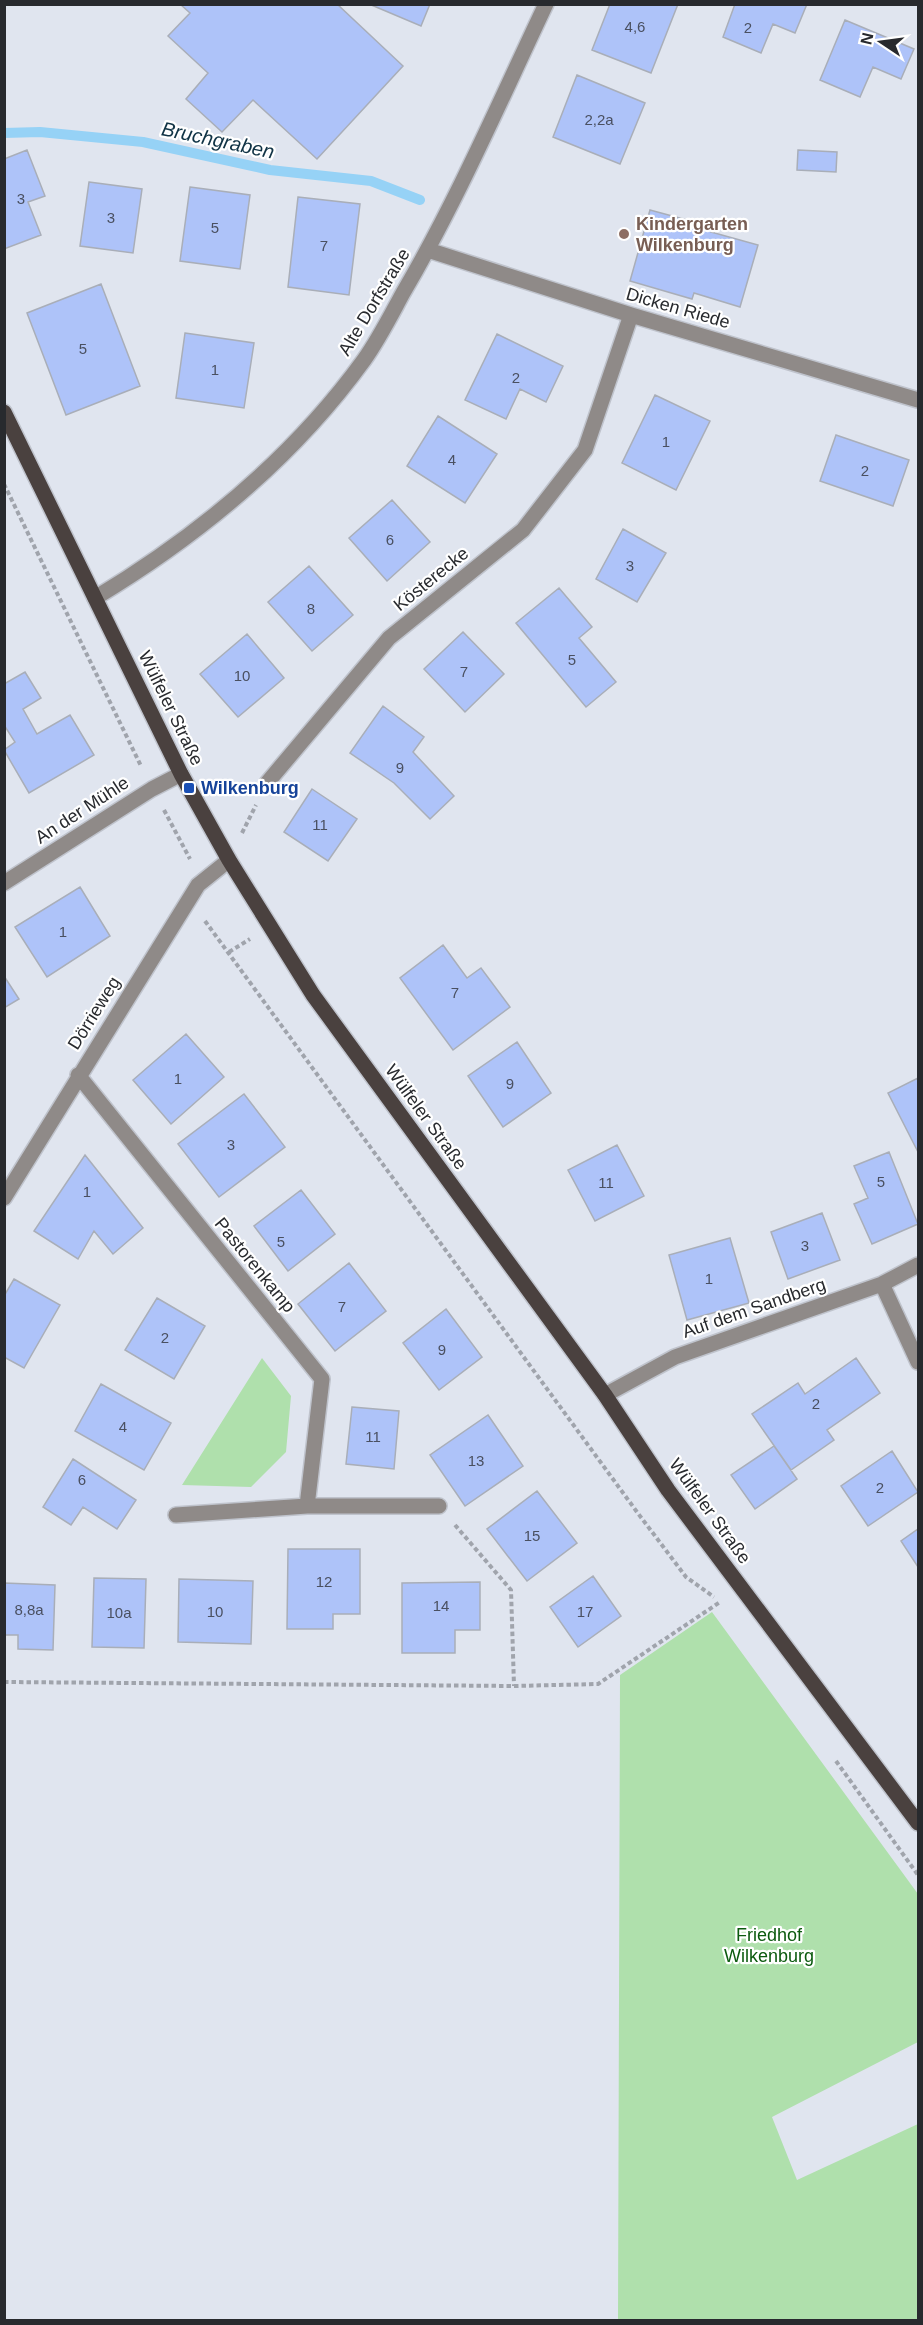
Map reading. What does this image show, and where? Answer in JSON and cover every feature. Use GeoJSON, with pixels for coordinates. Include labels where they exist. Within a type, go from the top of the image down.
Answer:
{"type":"FeatureCollection","features":[{"type":"Feature","properties":{"kind":"main road","name":"Wülfeler Straße"},"geometry":{"type":"LineString","coordinates":[[4,412],[181,774],[229,860],[313,995],[605,1395],[668,1490],[918,1823]]}},
{"type":"Feature","properties":{"kind":"street","name":"Alte Dorfstraße"},"geometry":{"type":"LineString","coordinates":[[95,598],[154,562],[200,527],[300,438],[365,359],[428,250],[546,4]]}},
{"type":"Feature","properties":{"kind":"street","name":"Dicken Riede"},"geometry":{"type":"LineString","coordinates":[[428,250],[631,315],[918,400]]}},
{"type":"Feature","properties":{"kind":"street","name":"Kösterecke"},"geometry":{"type":"LineString","coordinates":[[267,783],[389,638],[523,530],[585,450],[631,315]]}},
{"type":"Feature","properties":{"kind":"street","name":"An der Mühle"},"geometry":{"type":"LineString","coordinates":[[4,882],[152,789],[181,774]]}},
{"type":"Feature","properties":{"kind":"street","name":"Dörrieweg"},"geometry":{"type":"LineString","coordinates":[[4,1198],[78,1075],[198,885],[229,860]]}},
{"type":"Feature","properties":{"kind":"street","name":"Pastorenkamp"},"geometry":{"type":"LineString","coordinates":[[78,1075],[322,1379],[307,1506]]}},
{"type":"Feature","properties":{"kind":"street","name":"Auf dem Sandberg"},"geometry":{"type":"LineString","coordinates":[[605,1395],[675,1357],[882,1284],[918,1265]]}},
{"type":"Feature","properties":{"kind":"street"},"geometry":{"type":"LineString","coordinates":[[882,1284],[918,1362]]}},
{"type":"Feature","properties":{"kind":"street"},"geometry":{"type":"LineString","coordinates":[[176,1515],[307,1506],[439,1506]]}},
{"type":"Feature","properties":{"kind":"path"},"geometry":{"type":"LineString","coordinates":[[229,860],[267,783]]}},
{"type":"Feature","properties":{"kind":"path"},"geometry":{"type":"LineString","coordinates":[[439,1506],[512,1590],[514,1686]]}},
{"type":"Feature","properties":{"kind":"path"},"geometry":{"type":"LineString","coordinates":[[4,1682],[514,1686],[598,1684],[721,1602]]}},
{"type":"Feature","properties":{"kind":"green space"},"geometry":{"type":"Polygon","coordinates":[[[262,1358],[291,1396],[286,1452],[251,1487],[182,1485],[262,1358]]]}},
{"type":"Feature","properties":{"kind":"green space","name":"Friedhof Wilkenburg"},"geometry":{"type":"Polygon","coordinates":[[[712,1612],[918,1894],[918,2042],[772,2117],[797,2180],[918,2124],[918,2320],[618,2320],[620,1675],[712,1612]]]}},
{"type":"Feature","properties":{"kind":"building"},"geometry":{"type":"Polygon","coordinates":[[[180,4],[337,4],[403,66],[317,159],[253,100],[222,132],[186,99],[208,73],[168,36],[190,13],[180,4]]]}},
{"type":"Feature","properties":{"kind":"building"},"geometry":{"type":"Polygon","coordinates":[[[369,4],[430,4],[421,26],[369,4]]]}},
{"type":"Feature","properties":{"kind":"building"},"geometry":{"type":"Polygon","coordinates":[[[610,4],[678,4],[651,73],[592,50],[610,4]]]}},
{"type":"Feature","properties":{"kind":"building"},"geometry":{"type":"Polygon","coordinates":[[[735,4],[807,4],[795,33],[773,24],[761,53],[723,37],[735,4]]]}},
{"type":"Feature","properties":{"kind":"building"},"geometry":{"type":"Polygon","coordinates":[[[845,20],[914,49],[901,79],[873,67],[860,97],[820,80],[845,20]]]}},
{"type":"Feature","properties":{"kind":"building"},"geometry":{"type":"Polygon","coordinates":[[[577,75],[645,103],[620,164],[553,137],[577,75]]]}},
{"type":"Feature","properties":{"kind":"building"},"geometry":{"type":"Polygon","coordinates":[[[27,150],[45,196],[28,202],[41,235],[4,249],[4,159],[27,150]]]}},
{"type":"Feature","properties":{"kind":"building"},"geometry":{"type":"Polygon","coordinates":[[[798,150],[837,152],[836,172],[797,170],[798,150]]]}},
{"type":"Feature","properties":{"kind":"building"},"geometry":{"type":"Polygon","coordinates":[[[89,182],[142,189],[133,253],[80,246],[89,182]]]}},
{"type":"Feature","properties":{"kind":"building"},"geometry":{"type":"Polygon","coordinates":[[[190,187],[250,195],[240,269],[180,261],[190,187]]]}},
{"type":"Feature","properties":{"kind":"building"},"geometry":{"type":"Polygon","coordinates":[[[298,197],[360,204],[349,295],[288,287],[298,197]]]}},
{"type":"Feature","properties":{"kind":"building"},"geometry":{"type":"Polygon","coordinates":[[[650,210],[713,227],[711,232],[758,245],[740,307],[694,293],[692,299],[630,281],[650,210]]]}},
{"type":"Feature","properties":{"kind":"building"},"geometry":{"type":"Polygon","coordinates":[[[101,284],[140,386],[66,415],[27,313],[101,284]]]}},
{"type":"Feature","properties":{"kind":"building"},"geometry":{"type":"Polygon","coordinates":[[[185,333],[254,343],[244,408],[176,398],[185,333]]]}},
{"type":"Feature","properties":{"kind":"building"},"geometry":{"type":"Polygon","coordinates":[[[497,334],[563,366],[546,402],[520,389],[506,419],[465,400],[497,334]]]}},
{"type":"Feature","properties":{"kind":"building"},"geometry":{"type":"Polygon","coordinates":[[[655,395],[710,421],[676,490],[622,463],[655,395]]]}},
{"type":"Feature","properties":{"kind":"building"},"geometry":{"type":"Polygon","coordinates":[[[438,416],[497,454],[465,503],[407,466],[438,416]]]}},
{"type":"Feature","properties":{"kind":"building"},"geometry":{"type":"Polygon","coordinates":[[[836,435],[909,460],[893,506],[820,481],[836,435]]]}},
{"type":"Feature","properties":{"kind":"building"},"geometry":{"type":"Polygon","coordinates":[[[392,500],[430,542],[387,581],[349,538],[392,500]]]}},
{"type":"Feature","properties":{"kind":"building"},"geometry":{"type":"Polygon","coordinates":[[[623,529],[666,553],[637,602],[596,579],[623,529]]]}},
{"type":"Feature","properties":{"kind":"building"},"geometry":{"type":"Polygon","coordinates":[[[309,566],[353,615],[312,651],[268,602],[309,566]]]}},
{"type":"Feature","properties":{"kind":"building"},"geometry":{"type":"Polygon","coordinates":[[[559,588],[592,627],[579,638],[616,682],[586,707],[516,623],[559,588]]]}},
{"type":"Feature","properties":{"kind":"building"},"geometry":{"type":"Polygon","coordinates":[[[463,632],[504,674],[465,712],[424,669],[463,632]]]}},
{"type":"Feature","properties":{"kind":"building"},"geometry":{"type":"Polygon","coordinates":[[[247,634],[284,678],[238,717],[200,674],[247,634]]]}},
{"type":"Feature","properties":{"kind":"building"},"geometry":{"type":"Polygon","coordinates":[[[25,672],[41,698],[23,709],[37,734],[70,715],[94,755],[29,793],[4,750],[15,742],[4,725],[4,684],[25,672]]]}},
{"type":"Feature","properties":{"kind":"building"},"geometry":{"type":"Polygon","coordinates":[[[383,706],[424,737],[413,752],[454,796],[430,819],[394,783],[350,753],[383,706]]]}},
{"type":"Feature","properties":{"kind":"building"},"geometry":{"type":"Polygon","coordinates":[[[312,789],[357,819],[328,861],[284,832],[312,789]]]}},
{"type":"Feature","properties":{"kind":"building"},"geometry":{"type":"Polygon","coordinates":[[[80,887],[110,936],[47,977],[15,927],[80,887]]]}},
{"type":"Feature","properties":{"kind":"building"},"geometry":{"type":"Polygon","coordinates":[[[443,945],[467,978],[481,968],[510,1007],[453,1050],[400,978],[443,945]]]}},
{"type":"Feature","properties":{"kind":"building"},"geometry":{"type":"Polygon","coordinates":[[[4,976],[19,999],[4,1008],[4,976]]]}},
{"type":"Feature","properties":{"kind":"building"},"geometry":{"type":"Polygon","coordinates":[[[186,1034],[224,1077],[171,1124],[133,1080],[186,1034]]]}},
{"type":"Feature","properties":{"kind":"building"},"geometry":{"type":"Polygon","coordinates":[[[517,1042],[551,1093],[503,1127],[468,1076],[517,1042]]]}},
{"type":"Feature","properties":{"kind":"building"},"geometry":{"type":"Polygon","coordinates":[[[918,1078],[918,1152],[888,1093],[918,1078]]]}},
{"type":"Feature","properties":{"kind":"building"},"geometry":{"type":"Polygon","coordinates":[[[244,1094],[285,1147],[219,1197],[178,1144],[244,1094]]]}},
{"type":"Feature","properties":{"kind":"building"},"geometry":{"type":"Polygon","coordinates":[[[617,1145],[644,1196],[595,1221],[568,1170],[617,1145]]]}},
{"type":"Feature","properties":{"kind":"building"},"geometry":{"type":"Polygon","coordinates":[[[889,1152],[918,1224],[872,1244],[854,1204],[868,1198],[854,1166],[889,1152]]]}},
{"type":"Feature","properties":{"kind":"building"},"geometry":{"type":"Polygon","coordinates":[[[85,1155],[143,1228],[113,1254],[94,1231],[78,1259],[34,1231],[85,1155]]]}},
{"type":"Feature","properties":{"kind":"building"},"geometry":{"type":"Polygon","coordinates":[[[301,1190],[335,1234],[288,1271],[254,1226],[301,1190]]]}},
{"type":"Feature","properties":{"kind":"building"},"geometry":{"type":"Polygon","coordinates":[[[822,1213],[840,1260],[788,1279],[771,1232],[822,1213]]]}},
{"type":"Feature","properties":{"kind":"building"},"geometry":{"type":"Polygon","coordinates":[[[730,1238],[749,1303],[687,1320],[669,1255],[730,1238]]]}},
{"type":"Feature","properties":{"kind":"building"},"geometry":{"type":"Polygon","coordinates":[[[349,1263],[386,1311],[335,1351],[298,1304],[349,1263]]]}},
{"type":"Feature","properties":{"kind":"building"},"geometry":{"type":"Polygon","coordinates":[[[14,1279],[60,1305],[24,1368],[4,1357],[4,1296],[14,1279]]]}},
{"type":"Feature","properties":{"kind":"building"},"geometry":{"type":"Polygon","coordinates":[[[157,1298],[205,1326],[174,1379],[125,1350],[157,1298]]]}},
{"type":"Feature","properties":{"kind":"building"},"geometry":{"type":"Polygon","coordinates":[[[446,1309],[482,1357],[439,1390],[403,1343],[446,1309]]]}},
{"type":"Feature","properties":{"kind":"building"},"geometry":{"type":"Polygon","coordinates":[[[856,1358],[880,1393],[827,1430],[834,1440],[791,1470],[752,1414],[798,1383],[805,1394],[856,1358]]]}},
{"type":"Feature","properties":{"kind":"building"},"geometry":{"type":"Polygon","coordinates":[[[101,1384],[171,1423],[144,1470],[75,1431],[101,1384]]]}},
{"type":"Feature","properties":{"kind":"building"},"geometry":{"type":"Polygon","coordinates":[[[352,1407],[399,1411],[394,1469],[346,1464],[352,1407]]]}},
{"type":"Feature","properties":{"kind":"building"},"geometry":{"type":"Polygon","coordinates":[[[488,1415],[523,1466],[465,1506],[430,1455],[488,1415]]]}},
{"type":"Feature","properties":{"kind":"building"},"geometry":{"type":"Polygon","coordinates":[[[774,1446],[797,1479],[755,1509],[731,1475],[774,1446]]]}},
{"type":"Feature","properties":{"kind":"building"},"geometry":{"type":"Polygon","coordinates":[[[892,1451],[918,1492],[868,1526],[841,1486],[892,1451]]]}},
{"type":"Feature","properties":{"kind":"building"},"geometry":{"type":"Polygon","coordinates":[[[73,1459],[136,1500],[117,1529],[83,1507],[71,1525],[43,1507],[73,1459]]]}},
{"type":"Feature","properties":{"kind":"building"},"geometry":{"type":"Polygon","coordinates":[[[537,1491],[577,1543],[527,1581],[487,1529],[537,1491]]]}},
{"type":"Feature","properties":{"kind":"building"},"geometry":{"type":"Polygon","coordinates":[[[918,1529],[918,1567],[901,1541],[918,1529]]]}},
{"type":"Feature","properties":{"kind":"building"},"geometry":{"type":"Polygon","coordinates":[[[288,1549],[360,1549],[360,1614],[333,1614],[333,1629],[287,1629],[288,1549]]]}},
{"type":"Feature","properties":{"kind":"building"},"geometry":{"type":"Polygon","coordinates":[[[593,1576],[621,1616],[578,1647],[550,1607],[593,1576]]]}},
{"type":"Feature","properties":{"kind":"building"},"geometry":{"type":"Polygon","coordinates":[[[94,1578],[146,1579],[144,1648],[92,1647],[94,1578]]]}},
{"type":"Feature","properties":{"kind":"building"},"geometry":{"type":"Polygon","coordinates":[[[179,1579],[253,1581],[251,1644],[178,1642],[179,1579]]]}},
{"type":"Feature","properties":{"kind":"building"},"geometry":{"type":"Polygon","coordinates":[[[480,1582],[480,1630],[455,1630],[455,1653],[402,1653],[402,1583],[480,1582]]]}},
{"type":"Feature","properties":{"kind":"building"},"geometry":{"type":"Polygon","coordinates":[[[4,1583],[55,1585],[53,1650],[18,1649],[18,1635],[4,1635],[4,1583]]]}},
{"type":"Feature","properties":{"kind":"waterway","name":"Bruchgraben"},"geometry":{"type":"LineString","coordinates":[[4,133],[40,132],[143,142],[270,170],[371,181],[420,200]]}},
{"type":"Feature","properties":{"kind":"place","name":"Kindergarten Wilkenburg"},"geometry":{"type":"Point","coordinates":[624,234]}},
{"type":"Feature","properties":{"kind":"place","name":"Wilkenburg"},"geometry":{"type":"Point","coordinates":[189,788]}}]}
